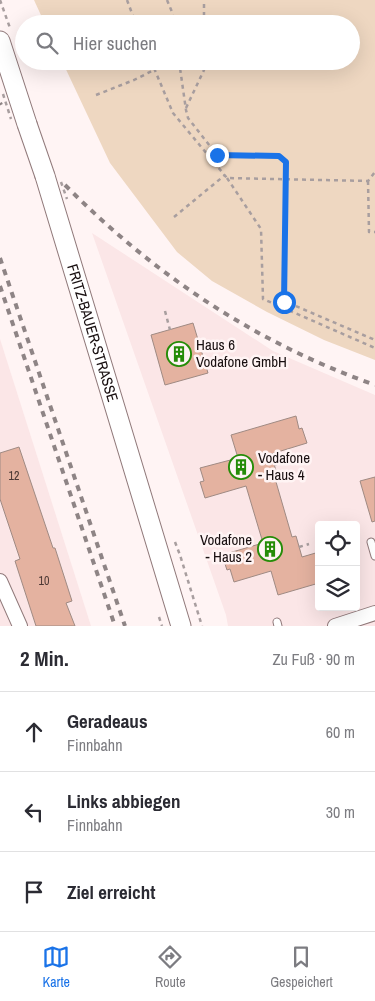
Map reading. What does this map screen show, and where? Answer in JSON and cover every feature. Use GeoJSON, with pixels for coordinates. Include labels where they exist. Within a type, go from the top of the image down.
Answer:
{"type":"FeatureCollection","features":[{"type":"Feature","properties":{"kind":"main road","name":"FRITZ-BAUER-STRASSE"},"geometry":{"type":"LineString","coordinates":[[0,41],[45,176],[181,626]]}},
{"type":"Feature","properties":{"kind":"street"},"geometry":{"type":"LineString","coordinates":[[0,581],[20,626]]}},
{"type":"Feature","properties":{"kind":"street"},"geometry":{"type":"LineString","coordinates":[[335,626],[361,617]]}},
{"type":"Feature","properties":{"kind":"lane"},"geometry":{"type":"LineString","coordinates":[[371,542],[375,556]]}},
{"type":"Feature","properties":{"kind":"path"},"geometry":{"type":"LineString","coordinates":[[127,0],[133,15]]}},
{"type":"Feature","properties":{"kind":"path"},"geometry":{"type":"LineString","coordinates":[[168,0],[172,15]]}},
{"type":"Feature","properties":{"kind":"path"},"geometry":{"type":"LineString","coordinates":[[204,0],[204,15]]}},
{"type":"Feature","properties":{"kind":"path"},"geometry":{"type":"LineString","coordinates":[[96,95],[154,70],[174,113],[228,178],[261,229],[263,299],[375,348]]}},
{"type":"Feature","properties":{"kind":"path"},"geometry":{"type":"LineString","coordinates":[[180,70],[188,118],[217,155],[279,156],[286,162],[284,302],[375,340]]}},
{"type":"Feature","properties":{"kind":"path"},"geometry":{"type":"LineString","coordinates":[[186,110],[204,70]]}},
{"type":"Feature","properties":{"kind":"path"},"geometry":{"type":"LineString","coordinates":[[375,172],[368,182],[369,232],[375,232]]}},
{"type":"Feature","properties":{"kind":"path"},"geometry":{"type":"LineString","coordinates":[[174,217],[225,175]]}},
{"type":"Feature","properties":{"kind":"path"},"geometry":{"type":"LineString","coordinates":[[228,178],[368,182]]}},
{"type":"Feature","properties":{"kind":"path"},"geometry":{"type":"LineString","coordinates":[[165,311],[170,330]]}},
{"type":"Feature","properties":{"kind":"path"},"geometry":{"type":"LineString","coordinates":[[274,465],[285,461]]}},
{"type":"Feature","properties":{"kind":"path"},"geometry":{"type":"LineString","coordinates":[[299,547],[309,544]]}},
{"type":"Feature","properties":{"kind":"shaded area"},"geometry":{"type":"Polygon","coordinates":[[[34,0],[375,0],[375,360],[324,340],[267,312],[212,281],[177,252],[110,163],[66,70],[360,70],[360,15],[41,15],[34,0]]]}},
{"type":"Feature","properties":{"kind":"shaded area"},"geometry":{"type":"Polygon","coordinates":[[[92,233],[273,351],[375,395],[375,626],[228,626],[226,615],[92,233]]]}},
{"type":"Feature","properties":{"kind":"shaded area"},"geometry":{"type":"Polygon","coordinates":[[[0,339],[91,626],[0,626],[0,339]]]}},
{"type":"Feature","properties":{"kind":"building","name":"Haus 6 Vodafone GmbH"},"geometry":{"type":"Polygon","coordinates":[[[193,323],[208,373],[165,385],[151,335],[193,323]]]}},
{"type":"Feature","properties":{"kind":"building"},"geometry":{"type":"Polygon","coordinates":[[[296,416],[299,429],[302,428],[307,443],[271,454],[277,474],[274,475],[292,537],[296,536],[302,557],[315,553],[315,584],[278,595],[271,571],[234,582],[230,569],[227,570],[222,555],[263,543],[246,486],[205,498],[200,482],[204,481],[200,468],[238,458],[231,435],[296,416]]]}},
{"type":"Feature","properties":{"kind":"building"},"geometry":{"type":"Polygon","coordinates":[[[19,447],[72,601],[66,603],[75,626],[36,626],[15,561],[20,559],[0,499],[0,453],[19,447]]]}},
{"type":"Feature","properties":{"kind":"building"},"geometry":{"type":"Polygon","coordinates":[[[375,477],[375,521],[372,522],[360,481],[375,477]]]}},
{"type":"Feature","properties":{"kind":"railway"},"geometry":{"type":"LineString","coordinates":[[65,185],[135,249],[209,303],[248,327],[288,348],[331,368],[375,385]]}},
{"type":"Feature","properties":{"kind":"railway"},"geometry":{"type":"LineString","coordinates":[[0,258],[125,626]]}},
{"type":"Feature","properties":{"kind":"railway"},"geometry":{"type":"LineString","coordinates":[[0,286],[115,626]]}},
{"type":"Feature","properties":{"kind":"place","name":"Haus 6 Vodafone GmbH"},"geometry":{"type":"Point","coordinates":[179,354]}},
{"type":"Feature","properties":{"kind":"place","name":"Vodafone - Haus 4"},"geometry":{"type":"Point","coordinates":[241,467]}},
{"type":"Feature","properties":{"kind":"place","name":"Vodafone - Haus 2"},"geometry":{"type":"Point","coordinates":[270,549]}},
{"type":"Feature","properties":{"kind":"route"},"geometry":{"type":"LineString","coordinates":[[217,155],[279,156],[286,162],[284,302]]}}]}
